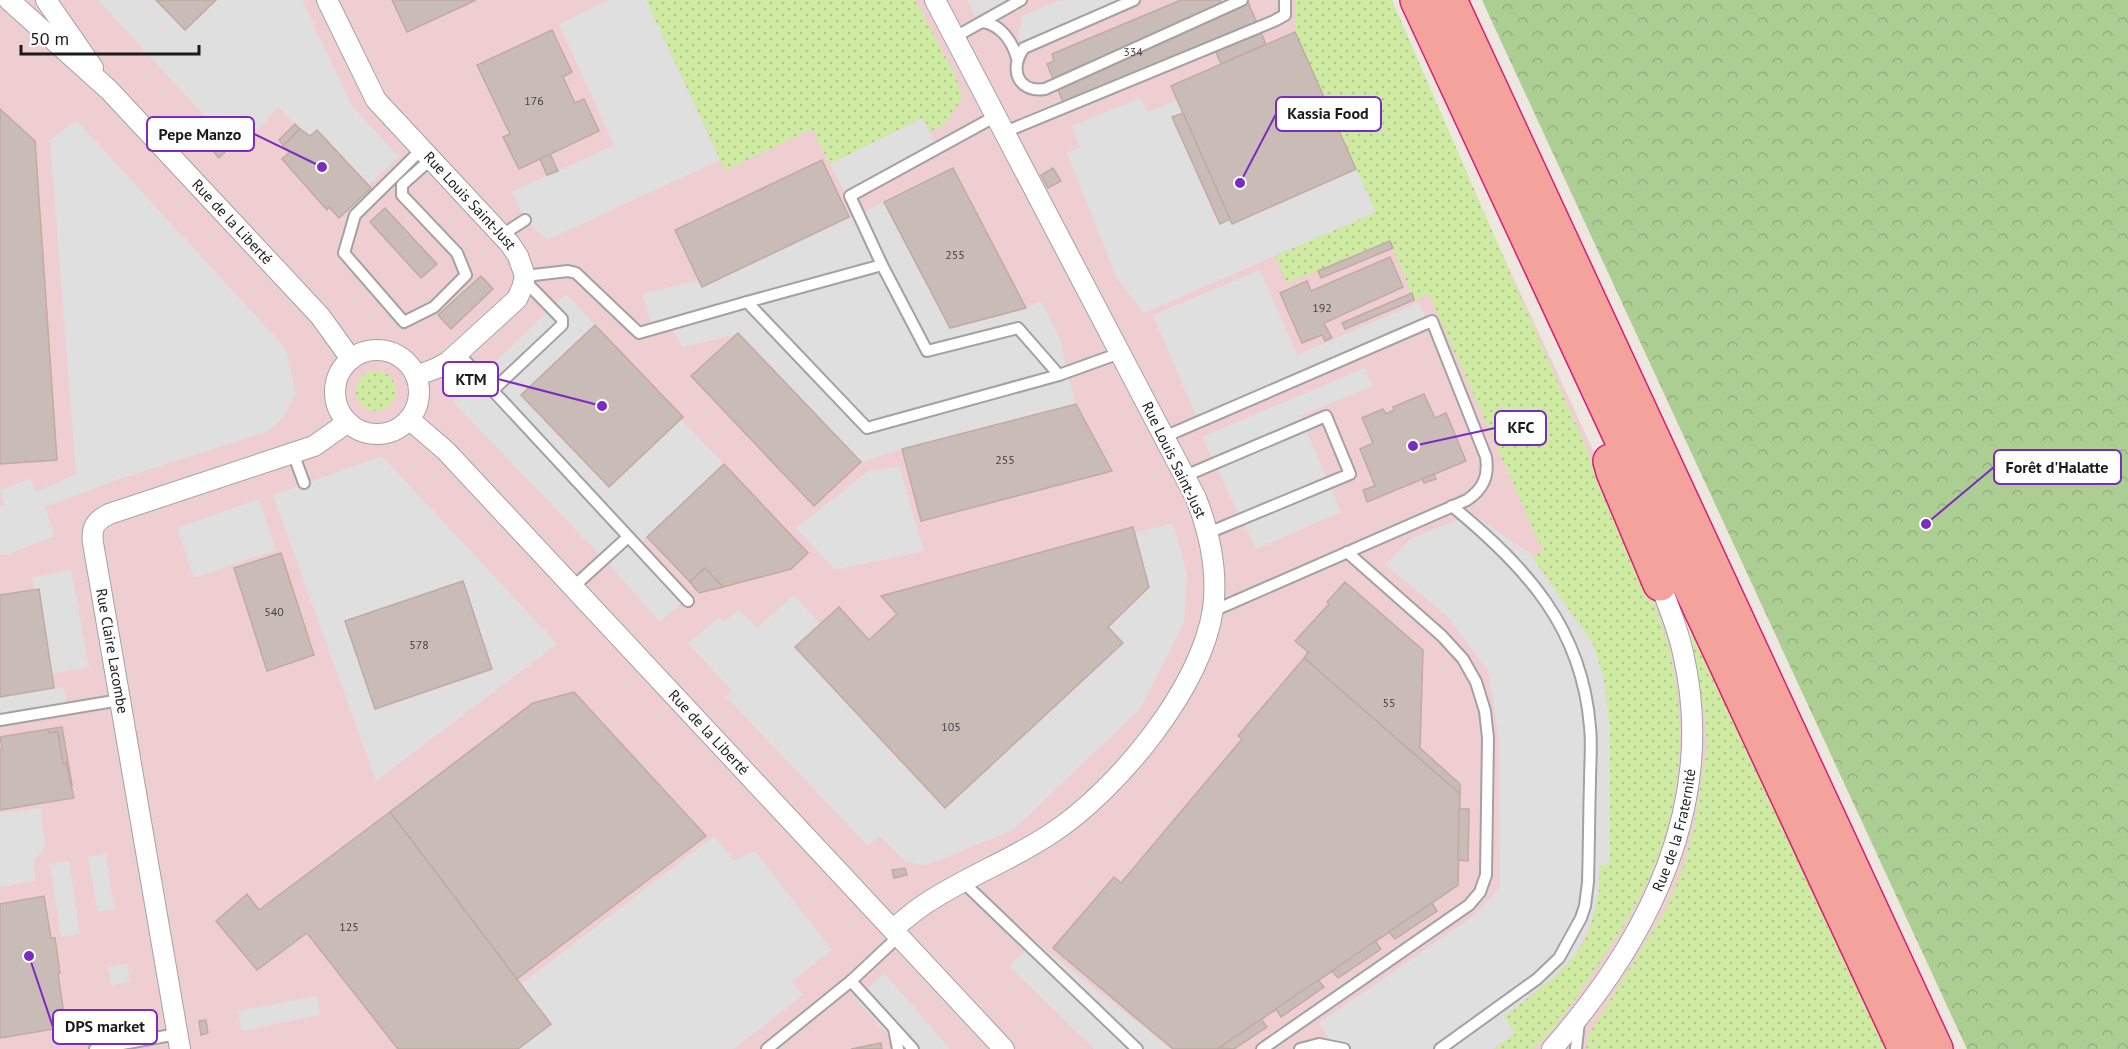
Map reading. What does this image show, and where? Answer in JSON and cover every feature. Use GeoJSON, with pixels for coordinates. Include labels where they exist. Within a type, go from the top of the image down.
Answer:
{"type":"FeatureCollection","features":[{"type":"Feature","properties":{"kind":"highway"},"geometry":{"type":"LineString","coordinates":[[1417,0],[1905,1049]]}},
{"type":"Feature","properties":{"kind":"highway"},"geometry":{"type":"LineString","coordinates":[[1450,0],[1936,1049]]}},
{"type":"Feature","properties":{"kind":"highway"},"geometry":{"type":"LineString","coordinates":[[1587,366],[1613,472],[1660,584]]}},
{"type":"Feature","properties":{"kind":"street","name":"Rue de la Liberté"},"geometry":{"type":"LineString","coordinates":[[9,0],[109,90],[320,316],[351,359]]}},
{"type":"Feature","properties":{"kind":"street","name":"Rue de la Liberté"},"geometry":{"type":"LineString","coordinates":[[46,0],[109,90]]}},
{"type":"Feature","properties":{"kind":"street","name":"Rue Louis Saint-Just"},"geometry":{"type":"LineString","coordinates":[[327,0],[370,91],[380,105],[502,235],[518,256],[524,278]]}},
{"type":"Feature","properties":{"kind":"street","name":"Rue Louis Saint-Just"},"geometry":{"type":"LineString","coordinates":[[896,933],[924,904],[1015,856],[1064,825],[1096,798],[1132,762],[1164,718],[1185,683],[1202,648],[1213,611],[1214,567],[1208,533],[1196,498],[935,0]]}},
{"type":"Feature","properties":{"kind":"street"},"geometry":{"type":"LineString","coordinates":[[416,376],[437,368],[458,353],[517,299],[524,278]]}},
{"type":"Feature","properties":{"kind":"street"},"geometry":{"type":"LineString","coordinates":[[368,351],[388,351],[404,360],[416,376],[418,402],[409,419],[394,430],[382,433],[363,431],[348,422],[337,406],[335,386],[342,368],[351,359],[368,351]]}},
{"type":"Feature","properties":{"kind":"street","name":"Rue de la Liberté"},"geometry":{"type":"LineString","coordinates":[[409,419],[446,451],[1004,1049]]}},
{"type":"Feature","properties":{"kind":"street","name":"Rue Claire Lacombe"},"geometry":{"type":"LineString","coordinates":[[179,1041],[93,543],[93,529],[96,522],[109,514],[319,443],[348,422]]}},
{"type":"Feature","properties":{"kind":"street","name":"Rue de la Fraternité"},"geometry":{"type":"LineString","coordinates":[[1552,1048],[1579,1015],[1623,952],[1649,909],[1669,863],[1683,815],[1690,772],[1689,690],[1679,638],[1660,584]]}},
{"type":"Feature","properties":{"kind":"lane"},"geometry":{"type":"LineString","coordinates":[[955,37],[1021,0]]}},
{"type":"Feature","properties":{"kind":"lane"},"geometry":{"type":"LineString","coordinates":[[1134,0],[1024,48],[1017,58],[1015,70],[1020,81],[1029,88],[1045,89],[1242,0]]}},
{"type":"Feature","properties":{"kind":"lane"},"geometry":{"type":"LineString","coordinates":[[1059,375],[1018,328],[927,351],[882,265],[850,196],[1000,124],[1274,21],[1285,15],[1285,0]]}},
{"type":"Feature","properties":{"kind":"lane"},"geometry":{"type":"LineString","coordinates":[[983,22],[997,27],[1013,46],[1017,58]]}},
{"type":"Feature","properties":{"kind":"lane"},"geometry":{"type":"LineString","coordinates":[[427,154],[402,184],[402,195],[456,253],[466,275],[434,307],[404,322],[344,253],[355,215],[427,154]]}},
{"type":"Feature","properties":{"kind":"lane"},"geometry":{"type":"LineString","coordinates":[[502,235],[525,220]]}},
{"type":"Feature","properties":{"kind":"lane"},"geometry":{"type":"LineString","coordinates":[[524,278],[568,271],[576,273],[639,333],[882,265]]}},
{"type":"Feature","properties":{"kind":"lane"},"geometry":{"type":"LineString","coordinates":[[493,390],[562,325],[562,319],[524,278]]}},
{"type":"Feature","properties":{"kind":"lane"},"geometry":{"type":"LineString","coordinates":[[747,302],[867,428],[1059,375],[1120,353]]}},
{"type":"Feature","properties":{"kind":"lane"},"geometry":{"type":"LineString","coordinates":[[1164,437],[1432,321],[1486,457],[1487,475],[1480,489],[1467,500],[1213,611]]}},
{"type":"Feature","properties":{"kind":"lane"},"geometry":{"type":"LineString","coordinates":[[458,353],[688,602]]}},
{"type":"Feature","properties":{"kind":"lane"},"geometry":{"type":"LineString","coordinates":[[1185,476],[1326,416],[1350,474],[1208,533]]}},
{"type":"Feature","properties":{"kind":"lane"},"geometry":{"type":"LineString","coordinates":[[293,453],[304,483]]}},
{"type":"Feature","properties":{"kind":"lane"},"geometry":{"type":"LineString","coordinates":[[1440,1049],[1537,979],[1559,958],[1581,918],[1588,882],[1590,729],[1579,665],[1566,635],[1535,586],[1502,548],[1452,506]]}},
{"type":"Feature","properties":{"kind":"lane"},"geometry":{"type":"LineString","coordinates":[[572,588],[628,537]]}},
{"type":"Feature","properties":{"kind":"lane"},"geometry":{"type":"LineString","coordinates":[[1262,1049],[1469,905],[1480,892],[1486,874],[1488,738],[1485,711],[1476,682],[1463,659],[1442,636],[1347,552]]}},
{"type":"Feature","properties":{"kind":"lane"},"geometry":{"type":"LineString","coordinates":[[0,720],[120,700]]}},
{"type":"Feature","properties":{"kind":"lane"},"geometry":{"type":"LineString","coordinates":[[963,882],[1137,1049]]}},
{"type":"Feature","properties":{"kind":"lane"},"geometry":{"type":"LineString","coordinates":[[767,1049],[851,981],[896,933]]}},
{"type":"Feature","properties":{"kind":"lane"},"geometry":{"type":"LineString","coordinates":[[851,981],[913,1049]]}},
{"type":"Feature","properties":{"kind":"lane"},"geometry":{"type":"LineString","coordinates":[[1576,1049],[1579,1015]]}},
{"type":"Feature","properties":{"kind":"lane"},"geometry":{"type":"LineString","coordinates":[[894,1029],[898,1049]]}},
{"type":"Feature","properties":{"kind":"lane"},"geometry":{"type":"LineString","coordinates":[[95,1049],[179,1041]]}},
{"type":"Feature","properties":{"kind":"lane"},"geometry":{"type":"LineString","coordinates":[[1300,1049],[1319,1044],[1344,1048]]}},
{"type":"Feature","properties":{"kind":"shaded area"},"geometry":{"type":"Polygon","coordinates":[[[0,0],[1385,0],[1870,1049],[0,1049],[0,0]]]}},
{"type":"Feature","properties":{"kind":"shaded area"},"geometry":{"type":"Polygon","coordinates":[[[98,0],[302,0],[352,106],[399,157],[368,185],[317,130],[310,136],[301,131],[278,106],[257,131],[235,149],[98,0]]]}},
{"type":"Feature","properties":{"kind":"shaded area"},"geometry":{"type":"Polygon","coordinates":[[[609,0],[646,0],[720,160],[547,240],[525,220],[512,192],[614,145],[559,24],[609,0]]]}},
{"type":"Feature","properties":{"kind":"shaded area"},"geometry":{"type":"Polygon","coordinates":[[[967,0],[1010,0],[975,16],[967,0]]]}},
{"type":"Feature","properties":{"kind":"shaded area"},"geometry":{"type":"Polygon","coordinates":[[[1060,0],[1134,0],[1024,48],[1019,36],[1022,16],[1060,0]]]}},
{"type":"Feature","properties":{"kind":"shaded area"},"geometry":{"type":"Polygon","coordinates":[[[1140,98],[1148,112],[1177,100],[1356,169],[1376,212],[1144,313],[1117,279],[1067,153],[1079,147],[1072,126],[1140,98]]]}},
{"type":"Feature","properties":{"kind":"shaded area"},"geometry":{"type":"Polygon","coordinates":[[[923,118],[940,154],[848,199],[830,164],[923,118]]]}},
{"type":"Feature","properties":{"kind":"shaded area"},"geometry":{"type":"Polygon","coordinates":[[[76,120],[286,349],[296,394],[284,416],[269,431],[117,480],[45,507],[55,536],[9,554],[0,555],[0,506],[4,505],[0,490],[30,479],[36,492],[76,474],[50,141],[76,120]]]}},
{"type":"Feature","properties":{"kind":"shaded area"},"geometry":{"type":"Polygon","coordinates":[[[884,202],[950,328],[1026,308],[1041,301],[1060,339],[1076,404],[902,449],[861,462],[738,334],[683,347],[669,324],[652,329],[643,294],[699,280],[703,287],[884,202]]]}},
{"type":"Feature","properties":{"kind":"shaded area"},"geometry":{"type":"Polygon","coordinates":[[[1260,270],[1297,355],[1419,302],[1427,320],[1197,418],[1153,315],[1260,270]]]}},
{"type":"Feature","properties":{"kind":"shaded area"},"geometry":{"type":"Polygon","coordinates":[[[566,294],[595,325],[522,395],[680,419],[724,464],[637,546],[686,599],[660,622],[604,559],[453,402],[566,294]]]}},
{"type":"Feature","properties":{"kind":"shaded area"},"geometry":{"type":"Polygon","coordinates":[[[1365,368],[1372,386],[1300,416],[1341,512],[1256,549],[1202,437],[1365,368]]]}},
{"type":"Feature","properties":{"kind":"shaded area"},"geometry":{"type":"Polygon","coordinates":[[[382,456],[557,644],[376,781],[273,495],[382,456]],[[463,582],[375,708],[492,669],[463,582]]]}},
{"type":"Feature","properties":{"kind":"shaded area"},"geometry":{"type":"Polygon","coordinates":[[[899,466],[924,551],[835,570],[796,528],[867,472],[899,466]]]}},
{"type":"Feature","properties":{"kind":"shaded area"},"geometry":{"type":"Polygon","coordinates":[[[259,499],[276,550],[194,578],[177,528],[259,499]]]}},
{"type":"Feature","properties":{"kind":"shaded area"},"geometry":{"type":"Polygon","coordinates":[[[1472,514],[1529,553],[1592,642],[1604,681],[1610,729],[1610,864],[1599,865],[1599,891],[1595,907],[1590,925],[1575,955],[1556,975],[1504,1017],[1515,1034],[1493,1049],[1336,1049],[1319,1023],[1475,915],[1500,887],[1499,736],[1488,671],[1447,616],[1385,564],[1412,538],[1472,514]]]}},
{"type":"Feature","properties":{"kind":"shaded area"},"geometry":{"type":"Polygon","coordinates":[[[1173,523],[1187,574],[1184,623],[1140,709],[1013,830],[927,865],[906,862],[880,836],[868,846],[726,697],[732,691],[688,643],[719,617],[724,622],[739,610],[757,628],[794,595],[820,624],[795,647],[946,808],[1122,643],[1108,627],[1149,587],[1134,533],[1173,523]]]}},
{"type":"Feature","properties":{"kind":"shaded area"},"geometry":{"type":"Polygon","coordinates":[[[71,570],[89,667],[50,674],[32,577],[71,570]]]}},
{"type":"Feature","properties":{"kind":"shaded area"},"geometry":{"type":"Polygon","coordinates":[[[64,687],[67,707],[0,717],[0,697],[64,687]]]}},
{"type":"Feature","properties":{"kind":"shaded area"},"geometry":{"type":"Polygon","coordinates":[[[41,808],[45,847],[34,861],[35,881],[0,887],[0,813],[41,808]]]}},
{"type":"Feature","properties":{"kind":"shaded area"},"geometry":{"type":"Polygon","coordinates":[[[714,836],[734,861],[755,851],[832,950],[792,981],[803,995],[734,1049],[518,1049],[550,1024],[521,984],[714,836]]]}},
{"type":"Feature","properties":{"kind":"shaded area"},"geometry":{"type":"Polygon","coordinates":[[[105,854],[115,909],[98,912],[88,857],[105,854]]]}},
{"type":"Feature","properties":{"kind":"shaded area"},"geometry":{"type":"Polygon","coordinates":[[[69,861],[80,934],[61,937],[50,864],[69,861]]]}},
{"type":"Feature","properties":{"kind":"shaded area"},"geometry":{"type":"Polygon","coordinates":[[[1035,941],[1171,1049],[1094,1049],[1009,966],[1035,941]]]}},
{"type":"Feature","properties":{"kind":"shaded area"},"geometry":{"type":"Polygon","coordinates":[[[127,964],[130,982],[111,985],[108,967],[127,964]]]}},
{"type":"Feature","properties":{"kind":"shaded area"},"geometry":{"type":"Polygon","coordinates":[[[884,973],[950,1049],[892,1049],[890,1037],[856,1000],[884,973]]]}},
{"type":"Feature","properties":{"kind":"shaded area"},"geometry":{"type":"Polygon","coordinates":[[[317,996],[320,1015],[242,1031],[238,1011],[317,996]]]}},
{"type":"Feature","properties":{"kind":"green space"},"geometry":{"type":"Polygon","coordinates":[[[646,0],[915,0],[956,76],[962,99],[945,124],[930,132],[922,118],[830,164],[812,129],[726,170],[646,0]]]}},
{"type":"Feature","properties":{"kind":"green space"},"geometry":{"type":"Polygon","coordinates":[[[1296,0],[1392,0],[1660,618],[1668,645],[1678,702],[1679,759],[1670,816],[1657,861],[1632,912],[1586,983],[1544,1038],[1530,1049],[1494,1049],[1515,1034],[1503,1017],[1550,981],[1574,956],[1587,933],[1599,891],[1608,707],[1604,681],[1592,642],[1532,557],[1543,551],[1429,294],[1414,300],[1390,241],[1287,283],[1275,256],[1375,212],[1295,32],[1296,0]]]}},
{"type":"Feature","properties":{"kind":"green space"},"geometry":{"type":"Polygon","coordinates":[[[1482,0],[2128,0],[2128,1049],[1967,1049],[1482,0]]]}},
{"type":"Feature","properties":{"kind":"green space"},"geometry":{"type":"Polygon","coordinates":[[[376,371],[384,372],[390,377],[395,383],[395,399],[390,405],[384,410],[376,411],[368,410],[362,405],[357,399],[356,391],[357,383],[362,377],[368,372],[376,371]]]}},
{"type":"Feature","properties":{"kind":"green space"},"geometry":{"type":"Polygon","coordinates":[[[1687,610],[1890,1049],[1586,1049],[1589,1034],[1666,909],[1682,870],[1694,827],[1707,746],[1705,717],[1687,610]]]}},
{"type":"Feature","properties":{"kind":"building"},"geometry":{"type":"Polygon","coordinates":[[[156,0],[216,0],[185,30],[156,0]]]}},
{"type":"Feature","properties":{"kind":"building"},"geometry":{"type":"Polygon","coordinates":[[[392,0],[476,0],[407,32],[392,0]]]}},
{"type":"Feature","properties":{"kind":"building"},"geometry":{"type":"Polygon","coordinates":[[[1181,0],[1220,0],[1222,5],[1233,0],[1247,0],[1266,44],[1221,64],[1215,50],[1154,75],[1150,66],[1063,102],[1047,64],[1054,61],[1052,54],[1181,0]]]}},
{"type":"Feature","properties":{"kind":"building"},"geometry":{"type":"Polygon","coordinates":[[[552,30],[572,72],[563,77],[575,103],[584,99],[599,131],[519,169],[503,137],[510,134],[477,65],[552,30]]]}},
{"type":"Feature","properties":{"kind":"building"},"geometry":{"type":"Polygon","coordinates":[[[1295,32],[1356,169],[1232,224],[1171,86],[1295,32]]]}},
{"type":"Feature","properties":{"kind":"building"},"geometry":{"type":"Polygon","coordinates":[[[0,109],[35,141],[57,460],[0,464],[0,109]]]}},
{"type":"Feature","properties":{"kind":"building"},"geometry":{"type":"Polygon","coordinates":[[[1183,113],[1230,219],[1220,224],[1172,117],[1183,113]]]}},
{"type":"Feature","properties":{"kind":"building"},"geometry":{"type":"Polygon","coordinates":[[[295,124],[300,129],[284,146],[279,140],[295,124]]]}},
{"type":"Feature","properties":{"kind":"building"},"geometry":{"type":"Polygon","coordinates":[[[300,129],[310,136],[317,130],[371,188],[339,218],[329,207],[327,210],[282,159],[290,152],[283,146],[300,129]]]}},
{"type":"Feature","properties":{"kind":"building"},"geometry":{"type":"Polygon","coordinates":[[[218,138],[228,149],[219,158],[209,146],[218,138]]]}},
{"type":"Feature","properties":{"kind":"building"},"geometry":{"type":"Polygon","coordinates":[[[550,154],[558,171],[547,175],[540,159],[550,154]]]}},
{"type":"Feature","properties":{"kind":"building"},"geometry":{"type":"Polygon","coordinates":[[[822,160],[849,217],[702,287],[675,230],[822,160]]]}},
{"type":"Feature","properties":{"kind":"building"},"geometry":{"type":"Polygon","coordinates":[[[953,168],[1026,308],[950,328],[884,202],[953,168]]]}},
{"type":"Feature","properties":{"kind":"building"},"geometry":{"type":"Polygon","coordinates":[[[1053,168],[1061,181],[1048,188],[1041,175],[1053,168]]]}},
{"type":"Feature","properties":{"kind":"building"},"geometry":{"type":"Polygon","coordinates":[[[385,208],[437,264],[421,278],[370,222],[385,208]]]}},
{"type":"Feature","properties":{"kind":"building"},"geometry":{"type":"Polygon","coordinates":[[[1390,241],[1393,248],[1321,278],[1318,271],[1390,241]]]}},
{"type":"Feature","properties":{"kind":"building"},"geometry":{"type":"Polygon","coordinates":[[[1390,257],[1403,287],[1324,323],[1332,338],[1325,341],[1322,335],[1302,343],[1280,293],[1307,281],[1311,291],[1390,257]]]}},
{"type":"Feature","properties":{"kind":"building"},"geometry":{"type":"Polygon","coordinates":[[[481,276],[493,289],[451,329],[438,315],[481,276]]]}},
{"type":"Feature","properties":{"kind":"building"},"geometry":{"type":"Polygon","coordinates":[[[1412,293],[1414,300],[1345,329],[1342,323],[1412,293]]]}},
{"type":"Feature","properties":{"kind":"building"},"geometry":{"type":"Polygon","coordinates":[[[595,325],[683,417],[609,487],[521,395],[595,325]]]}},
{"type":"Feature","properties":{"kind":"building"},"geometry":{"type":"Polygon","coordinates":[[[738,333],[861,462],[814,506],[691,376],[738,333]]]}},
{"type":"Feature","properties":{"kind":"building"},"geometry":{"type":"Polygon","coordinates":[[[1424,394],[1435,418],[1446,413],[1466,461],[1367,502],[1363,490],[1375,486],[1360,449],[1373,443],[1362,418],[1383,409],[1386,414],[1394,410],[1393,407],[1424,394]]]}},
{"type":"Feature","properties":{"kind":"building"},"geometry":{"type":"Polygon","coordinates":[[[1076,404],[1112,471],[921,521],[902,449],[1076,404]]]}},
{"type":"Feature","properties":{"kind":"building"},"geometry":{"type":"Polygon","coordinates":[[[724,464],[808,553],[791,569],[723,587],[705,568],[690,582],[647,537],[724,464]]]}},
{"type":"Feature","properties":{"kind":"building"},"geometry":{"type":"Polygon","coordinates":[[[1434,474],[1436,479],[1424,483],[1422,479],[1434,474]]]}},
{"type":"Feature","properties":{"kind":"building"},"geometry":{"type":"Polygon","coordinates":[[[1133,527],[1149,587],[1108,627],[1123,643],[945,808],[795,647],[839,607],[869,640],[897,614],[881,596],[1133,527]]]}},
{"type":"Feature","properties":{"kind":"building"},"geometry":{"type":"Polygon","coordinates":[[[281,553],[314,655],[267,671],[234,568],[281,553]]]}},
{"type":"Feature","properties":{"kind":"building"},"geometry":{"type":"Polygon","coordinates":[[[705,568],[723,587],[699,593],[690,582],[705,568]]]}},
{"type":"Feature","properties":{"kind":"building"},"geometry":{"type":"Polygon","coordinates":[[[463,581],[492,669],[375,709],[345,621],[463,581]]]}},
{"type":"Feature","properties":{"kind":"building"},"geometry":{"type":"Polygon","coordinates":[[[1345,582],[1423,650],[1420,748],[1460,784],[1460,794],[1304,658],[1308,652],[1295,641],[1329,604],[1327,602],[1345,582]]]}},
{"type":"Feature","properties":{"kind":"building"},"geometry":{"type":"Polygon","coordinates":[[[39,589],[54,688],[0,697],[0,595],[39,589]]]}},
{"type":"Feature","properties":{"kind":"building"},"geometry":{"type":"Polygon","coordinates":[[[1304,658],[1460,794],[1458,885],[1218,1049],[1173,1049],[1053,948],[1114,877],[1121,883],[1242,739],[1238,736],[1304,658]]]}},
{"type":"Feature","properties":{"kind":"building"},"geometry":{"type":"Polygon","coordinates":[[[574,692],[706,836],[517,979],[390,812],[533,703],[574,692]]]}},
{"type":"Feature","properties":{"kind":"building"},"geometry":{"type":"Polygon","coordinates":[[[62,727],[72,785],[70,785],[66,763],[63,764],[58,732],[49,733],[48,729],[62,727]]]}},
{"type":"Feature","properties":{"kind":"building"},"geometry":{"type":"Polygon","coordinates":[[[48,729],[49,733],[58,732],[63,764],[66,763],[74,798],[0,810],[0,749],[2,748],[0,737],[48,729]]]}},
{"type":"Feature","properties":{"kind":"building"},"geometry":{"type":"Polygon","coordinates":[[[1459,809],[1469,809],[1468,861],[1458,860],[1459,809]]]}},
{"type":"Feature","properties":{"kind":"building"},"geometry":{"type":"Polygon","coordinates":[[[390,812],[551,1024],[518,1049],[398,1049],[307,933],[257,970],[216,921],[247,894],[259,910],[390,812]]]}},
{"type":"Feature","properties":{"kind":"building"},"geometry":{"type":"Polygon","coordinates":[[[905,868],[907,875],[894,878],[892,870],[905,868]]]}},
{"type":"Feature","properties":{"kind":"building"},"geometry":{"type":"Polygon","coordinates":[[[44,896],[51,938],[55,938],[66,1027],[0,1038],[0,904],[44,896]]]}},
{"type":"Feature","properties":{"kind":"building"},"geometry":{"type":"Polygon","coordinates":[[[1432,903],[1437,911],[1395,939],[1389,932],[1432,903]]]}},
{"type":"Feature","properties":{"kind":"building"},"geometry":{"type":"Polygon","coordinates":[[[1375,941],[1381,949],[1338,978],[1332,971],[1375,941]]]}},
{"type":"Feature","properties":{"kind":"building"},"geometry":{"type":"Polygon","coordinates":[[[1318,980],[1324,987],[1281,1017],[1276,1009],[1318,980]]]}},
{"type":"Feature","properties":{"kind":"building"},"geometry":{"type":"Polygon","coordinates":[[[1261,1019],[1267,1027],[1234,1049],[1219,1048],[1261,1019]]]}},
{"type":"Feature","properties":{"kind":"building"},"geometry":{"type":"Polygon","coordinates":[[[206,1020],[208,1033],[201,1035],[199,1021],[206,1020]]]}},
{"type":"Feature","properties":{"kind":"building"},"geometry":{"type":"Polygon","coordinates":[[[881,1043],[882,1049],[851,1049],[881,1043]]]}},
{"type":"Feature","properties":{"kind":"place","name":"Pepe Manzo"},"geometry":{"type":"Point","coordinates":[322,167]}},
{"type":"Feature","properties":{"kind":"place","name":"Kassia Food"},"geometry":{"type":"Point","coordinates":[1240,183]}},
{"type":"Feature","properties":{"kind":"place","name":"KTM"},"geometry":{"type":"Point","coordinates":[602,406]}},
{"type":"Feature","properties":{"kind":"place","name":"KFC"},"geometry":{"type":"Point","coordinates":[1413,446]}},
{"type":"Feature","properties":{"kind":"place","name":"Forêt d'Halatte"},"geometry":{"type":"Point","coordinates":[1926,524]}},
{"type":"Feature","properties":{"kind":"place","name":"DPS market"},"geometry":{"type":"Point","coordinates":[29,956]}}]}
